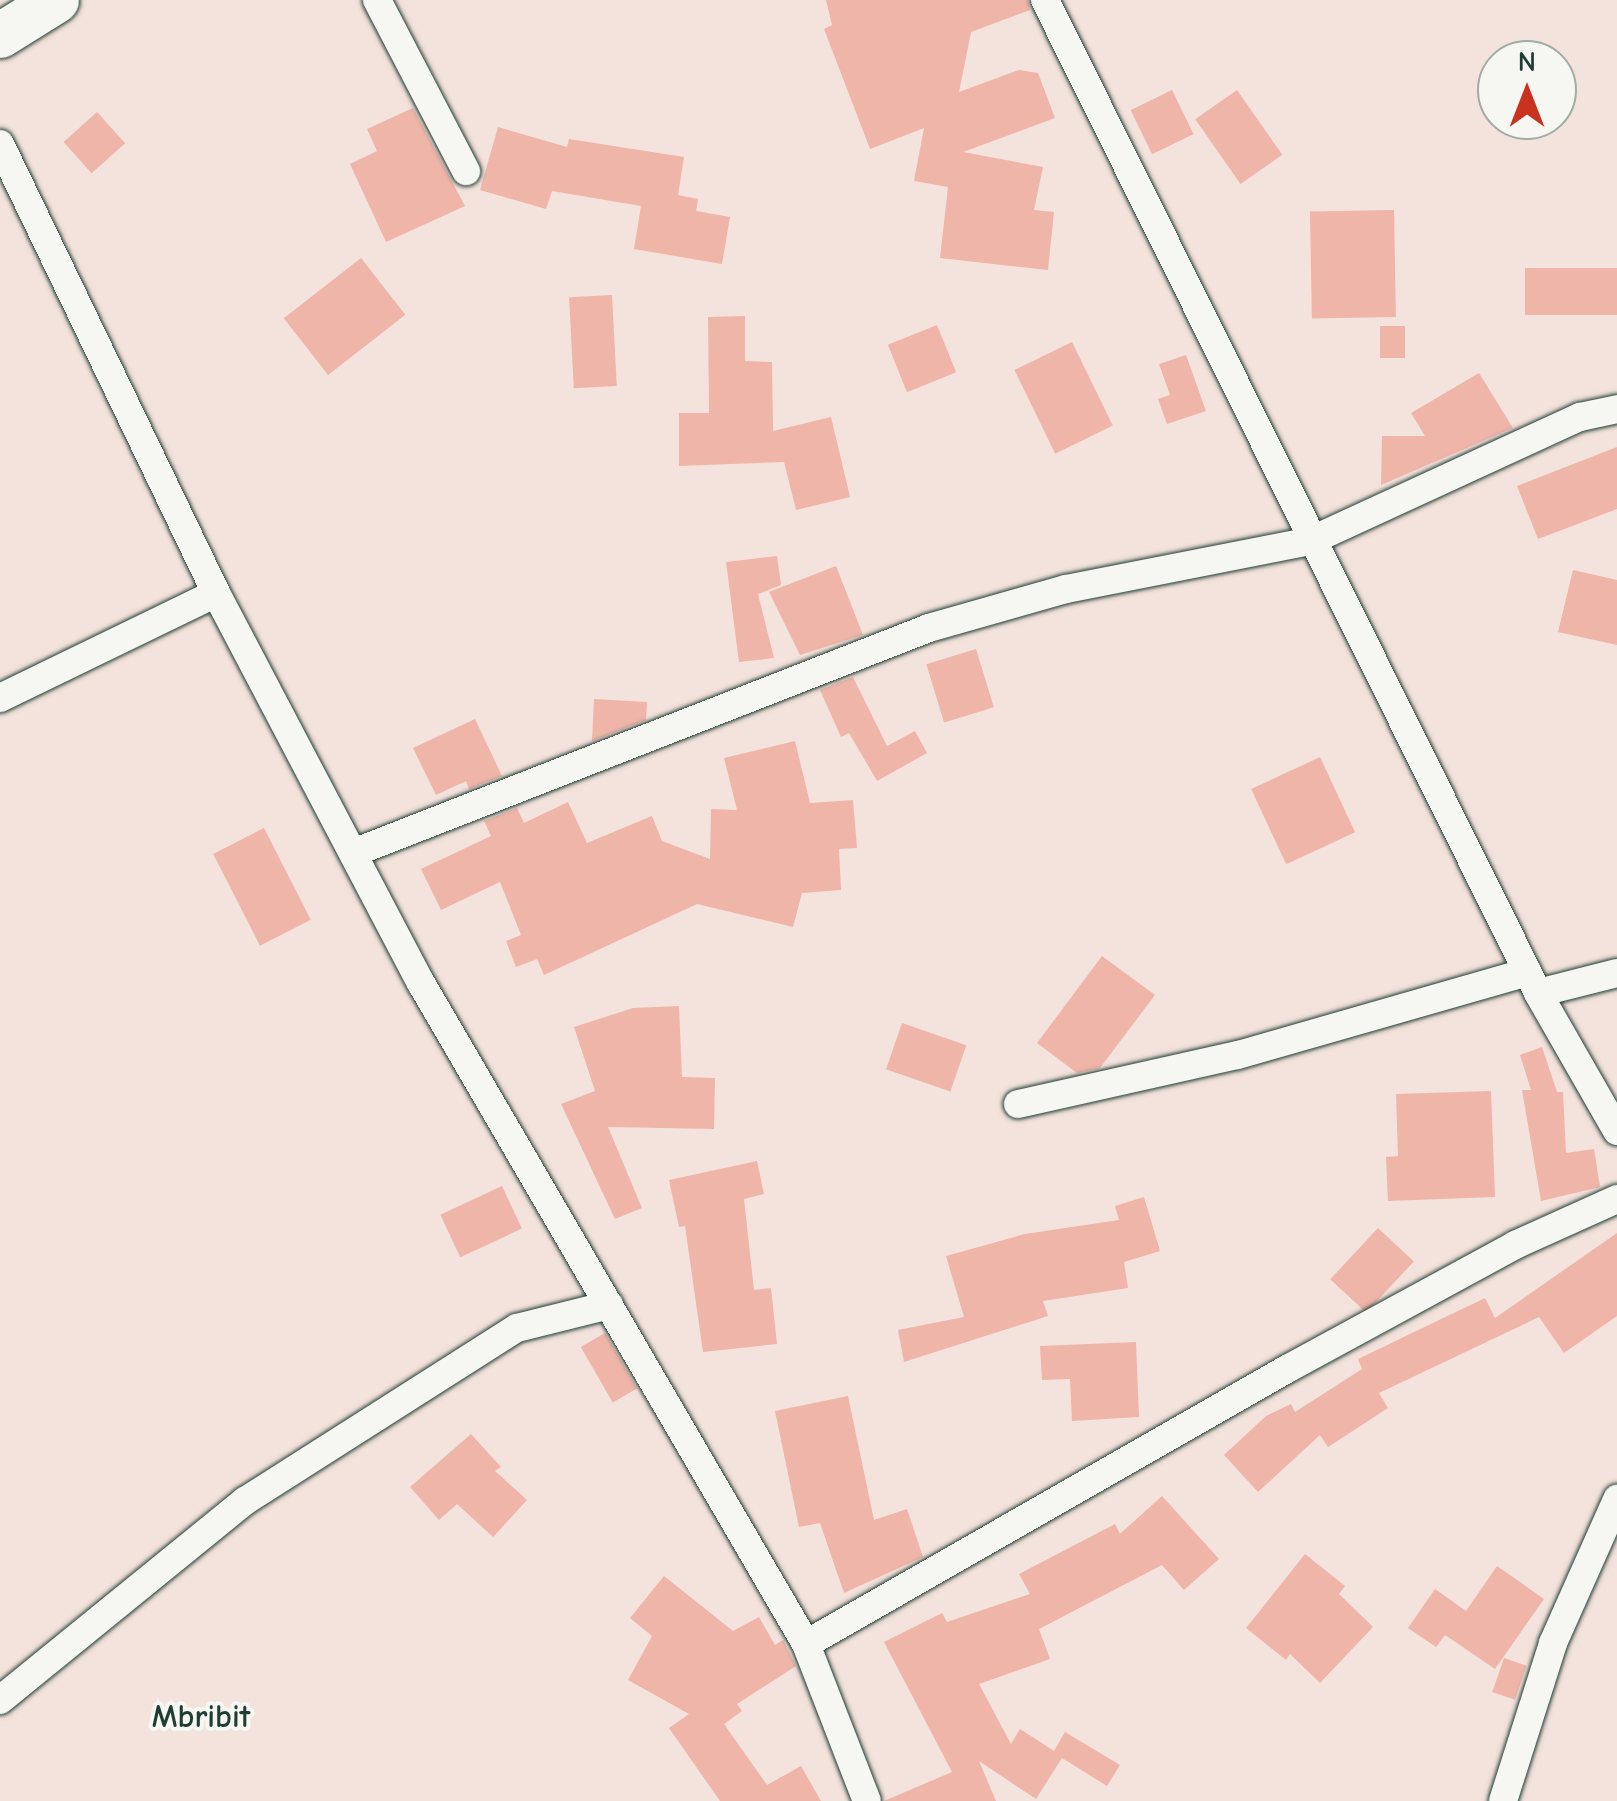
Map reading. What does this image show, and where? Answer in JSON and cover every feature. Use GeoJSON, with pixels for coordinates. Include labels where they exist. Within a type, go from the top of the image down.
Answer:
{"type":"FeatureCollection","features":[{"type":"Feature","properties":{"kind":"highway"},"geometry":{"type":"LineString","coordinates":[[0,36],[56,0]]}},
{"type":"Feature","properties":{"kind":"street"},"geometry":{"type":"LineString","coordinates":[[377,0],[466,172]]}},
{"type":"Feature","properties":{"kind":"street"},"geometry":{"type":"LineString","coordinates":[[1045,0],[1310,541],[1533,983],[1617,1131]]}},
{"type":"Feature","properties":{"kind":"street"},"geometry":{"type":"LineString","coordinates":[[0,144],[216,593],[353,853],[806,1644],[867,1801]]}},
{"type":"Feature","properties":{"kind":"street"},"geometry":{"type":"LineString","coordinates":[[353,853],[930,628],[1066,589],[1310,541],[1580,418],[1617,409]]}},
{"type":"Feature","properties":{"kind":"street"},"geometry":{"type":"LineString","coordinates":[[0,698],[216,593]]}},
{"type":"Feature","properties":{"kind":"street"},"geometry":{"type":"LineString","coordinates":[[1018,1104],[1533,983],[1617,973]]}},
{"type":"Feature","properties":{"kind":"street"},"geometry":{"type":"LineString","coordinates":[[806,1644],[1288,1369],[1516,1245],[1617,1199]]}},
{"type":"Feature","properties":{"kind":"street"},"geometry":{"type":"LineString","coordinates":[[0,1700],[244,1500],[517,1328],[609,1306]]}},
{"type":"Feature","properties":{"kind":"street"},"geometry":{"type":"LineString","coordinates":[[1503,1801],[1553,1643],[1617,1499]]}},
{"type":"Feature","properties":{"kind":"building"},"geometry":{"type":"Polygon","coordinates":[[[826,0],[1028,0],[1030,10],[971,32],[959,92],[1019,70],[1038,73],[1055,118],[963,152],[1043,167],[1034,210],[1054,212],[1048,270],[940,258],[948,187],[914,181],[924,128],[870,149],[824,29],[832,25],[826,0]]]}},
{"type":"Feature","properties":{"kind":"building"},"geometry":{"type":"Polygon","coordinates":[[[1172,90],[1193,134],[1152,154],[1131,110],[1172,90]]]}},
{"type":"Feature","properties":{"kind":"building"},"geometry":{"type":"Polygon","coordinates":[[[1237,90],[1282,155],[1241,184],[1195,119],[1237,90]]]}},
{"type":"Feature","properties":{"kind":"building"},"geometry":{"type":"Polygon","coordinates":[[[413,108],[465,206],[386,242],[350,164],[377,151],[367,129],[413,108]]]}},
{"type":"Feature","properties":{"kind":"building"},"geometry":{"type":"Polygon","coordinates":[[[97,112],[125,143],[92,173],[64,142],[97,112]]]}},
{"type":"Feature","properties":{"kind":"building"},"geometry":{"type":"Polygon","coordinates":[[[498,127],[567,147],[569,139],[684,157],[678,195],[698,199],[696,211],[730,217],[722,264],[634,249],[641,206],[552,191],[546,209],[480,190],[498,127]]]}},
{"type":"Feature","properties":{"kind":"building"},"geometry":{"type":"Polygon","coordinates":[[[1394,210],[1396,317],[1312,318],[1310,211],[1394,210]]]}},
{"type":"Feature","properties":{"kind":"building"},"geometry":{"type":"Polygon","coordinates":[[[361,258],[405,315],[328,375],[284,318],[361,258]]]}},
{"type":"Feature","properties":{"kind":"building"},"geometry":{"type":"Polygon","coordinates":[[[1525,268],[1617,268],[1617,315],[1525,315],[1525,268]]]}},
{"type":"Feature","properties":{"kind":"building"},"geometry":{"type":"Polygon","coordinates":[[[612,295],[617,386],[574,388],[569,297],[612,295]]]}},
{"type":"Feature","properties":{"kind":"building"},"geometry":{"type":"Polygon","coordinates":[[[745,316],[745,361],[772,362],[773,431],[831,417],[850,497],[796,510],[784,462],[679,466],[679,413],[709,413],[708,317],[745,316]]]}},
{"type":"Feature","properties":{"kind":"building"},"geometry":{"type":"Polygon","coordinates":[[[937,325],[956,372],[907,392],[888,345],[937,325]]]}},
{"type":"Feature","properties":{"kind":"building"},"geometry":{"type":"Polygon","coordinates":[[[1380,326],[1405,326],[1405,358],[1380,358],[1380,326]]]}},
{"type":"Feature","properties":{"kind":"building"},"geometry":{"type":"Polygon","coordinates":[[[1072,342],[1113,426],[1055,454],[1014,370],[1072,342]]]}},
{"type":"Feature","properties":{"kind":"building"},"geometry":{"type":"Polygon","coordinates":[[[1186,355],[1206,411],[1167,424],[1158,399],[1170,395],[1159,364],[1186,355]]]}},
{"type":"Feature","properties":{"kind":"building"},"geometry":{"type":"Polygon","coordinates":[[[1479,373],[1513,428],[1381,485],[1382,436],[1425,436],[1411,413],[1479,373]]]}},
{"type":"Feature","properties":{"kind":"building"},"geometry":{"type":"Polygon","coordinates":[[[1617,447],[1617,509],[1538,539],[1517,486],[1617,447]]]}},
{"type":"Feature","properties":{"kind":"building"},"geometry":{"type":"Polygon","coordinates":[[[777,556],[781,585],[758,594],[774,658],[739,662],[726,562],[777,556]]]}},
{"type":"Feature","properties":{"kind":"building"},"geometry":{"type":"Polygon","coordinates":[[[836,566],[863,635],[800,655],[769,592],[836,566]]]}},
{"type":"Feature","properties":{"kind":"building"},"geometry":{"type":"Polygon","coordinates":[[[1573,570],[1617,580],[1617,645],[1558,632],[1573,570]]]}},
{"type":"Feature","properties":{"kind":"building"},"geometry":{"type":"Polygon","coordinates":[[[976,649],[994,707],[944,723],[926,664],[976,649]]]}},
{"type":"Feature","properties":{"kind":"building"},"geometry":{"type":"Polygon","coordinates":[[[853,677],[887,746],[915,731],[927,753],[877,781],[849,733],[841,737],[820,690],[853,677]]]}},
{"type":"Feature","properties":{"kind":"building"},"geometry":{"type":"Polygon","coordinates":[[[594,699],[647,702],[646,720],[592,741],[594,699]]]}},
{"type":"Feature","properties":{"kind":"building"},"geometry":{"type":"Polygon","coordinates":[[[475,719],[502,776],[469,789],[466,781],[436,795],[413,748],[475,719]]]}},
{"type":"Feature","properties":{"kind":"building"},"geometry":{"type":"Polygon","coordinates":[[[795,741],[810,803],[853,800],[857,848],[839,849],[841,890],[802,893],[793,927],[697,904],[544,975],[537,959],[516,967],[506,941],[521,935],[500,882],[441,910],[421,869],[491,836],[484,821],[517,808],[524,823],[568,802],[587,843],[652,816],[662,841],[710,859],[711,809],[737,810],[724,758],[795,741]]]}},
{"type":"Feature","properties":{"kind":"building"},"geometry":{"type":"Polygon","coordinates":[[[1320,757],[1355,832],[1286,864],[1251,789],[1320,757]]]}},
{"type":"Feature","properties":{"kind":"building"},"geometry":{"type":"Polygon","coordinates":[[[264,828],[311,920],[260,946],[213,854],[264,828]]]}},
{"type":"Feature","properties":{"kind":"building"},"geometry":{"type":"Polygon","coordinates":[[[1102,956],[1155,995],[1100,1068],[1077,1073],[1037,1043],[1102,956]]]}},
{"type":"Feature","properties":{"kind":"building"},"geometry":{"type":"Polygon","coordinates":[[[679,1006],[682,1077],[715,1078],[714,1129],[608,1127],[642,1208],[615,1219],[561,1104],[595,1091],[574,1027],[633,1008],[679,1006]]]}},
{"type":"Feature","properties":{"kind":"building"},"geometry":{"type":"Polygon","coordinates":[[[902,1023],[966,1045],[950,1091],[886,1069],[902,1023]]]}},
{"type":"Feature","properties":{"kind":"building"},"geometry":{"type":"Polygon","coordinates":[[[1542,1047],[1557,1092],[1563,1092],[1566,1153],[1594,1149],[1600,1187],[1541,1201],[1522,1090],[1531,1090],[1520,1055],[1542,1047]]]}},
{"type":"Feature","properties":{"kind":"building"},"geometry":{"type":"Polygon","coordinates":[[[1491,1091],[1495,1197],[1388,1201],[1386,1157],[1398,1156],[1396,1094],[1491,1091]]]}},
{"type":"Feature","properties":{"kind":"building"},"geometry":{"type":"Polygon","coordinates":[[[757,1161],[764,1194],[744,1199],[754,1290],[771,1288],[777,1344],[703,1352],[685,1226],[679,1227],[669,1180],[757,1161]]]}},
{"type":"Feature","properties":{"kind":"building"},"geometry":{"type":"Polygon","coordinates":[[[502,1186],[522,1229],[460,1257],[440,1215],[502,1186]]]}},
{"type":"Feature","properties":{"kind":"building"},"geometry":{"type":"Polygon","coordinates":[[[1144,1197],[1160,1251],[1124,1262],[1128,1288],[1043,1301],[1048,1316],[904,1362],[898,1330],[964,1317],[946,1256],[1025,1234],[1119,1220],[1115,1206],[1144,1197]]]}},
{"type":"Feature","properties":{"kind":"building"},"geometry":{"type":"Polygon","coordinates":[[[1378,1228],[1414,1261],[1366,1313],[1330,1279],[1378,1228]]]}},
{"type":"Feature","properties":{"kind":"building"},"geometry":{"type":"Polygon","coordinates":[[[1617,1233],[1617,1316],[1564,1353],[1539,1317],[1379,1393],[1388,1408],[1328,1447],[1320,1435],[1258,1492],[1224,1455],[1266,1416],[1291,1404],[1295,1412],[1362,1369],[1358,1359],[1485,1298],[1495,1318],[1617,1233]]]}},
{"type":"Feature","properties":{"kind":"building"},"geometry":{"type":"Polygon","coordinates":[[[605,1333],[637,1388],[613,1402],[581,1347],[605,1333]]]}},
{"type":"Feature","properties":{"kind":"building"},"geometry":{"type":"Polygon","coordinates":[[[1136,1342],[1139,1417],[1072,1421],[1070,1379],[1042,1380],[1040,1346],[1136,1342]]]}},
{"type":"Feature","properties":{"kind":"building"},"geometry":{"type":"Polygon","coordinates":[[[848,1396],[874,1520],[907,1509],[923,1557],[844,1593],[820,1523],[799,1527],[775,1411],[848,1396]]]}},
{"type":"Feature","properties":{"kind":"building"},"geometry":{"type":"Polygon","coordinates":[[[471,1434],[501,1467],[495,1471],[527,1500],[493,1537],[457,1504],[439,1520],[410,1487],[471,1434]]]}},
{"type":"Feature","properties":{"kind":"building"},"geometry":{"type":"Polygon","coordinates":[[[1162,1496],[1219,1559],[1184,1590],[1162,1565],[1039,1629],[1050,1659],[979,1684],[1011,1744],[1020,1729],[1054,1751],[1065,1732],[1120,1765],[1107,1786],[1062,1758],[1036,1799],[979,1761],[996,1801],[884,1801],[952,1772],[884,1642],[942,1613],[947,1622],[1030,1594],[1019,1574],[1115,1524],[1120,1534],[1162,1496]]]}},
{"type":"Feature","properties":{"kind":"building"},"geometry":{"type":"Polygon","coordinates":[[[1305,1554],[1345,1586],[1339,1594],[1373,1627],[1320,1683],[1290,1654],[1286,1660],[1246,1628],[1305,1554]]]}},
{"type":"Feature","properties":{"kind":"building"},"geometry":{"type":"Polygon","coordinates":[[[1497,1566],[1544,1599],[1495,1669],[1445,1635],[1436,1647],[1408,1628],[1435,1589],[1466,1611],[1497,1566]]]}},
{"type":"Feature","properties":{"kind":"building"},"geometry":{"type":"Polygon","coordinates":[[[664,1576],[733,1631],[759,1617],[775,1645],[783,1640],[796,1666],[737,1704],[742,1711],[724,1724],[767,1785],[801,1766],[821,1801],[720,1801],[669,1728],[689,1714],[628,1680],[652,1636],[630,1618],[664,1576]]]}},
{"type":"Feature","properties":{"kind":"building"},"geometry":{"type":"Polygon","coordinates":[[[1504,1658],[1527,1666],[1515,1700],[1492,1692],[1504,1658]]]}},
{"type":"Feature","properties":{"kind":"district","name":"Mbribit"},"geometry":{"type":"Point","coordinates":[201,1717]}}]}
